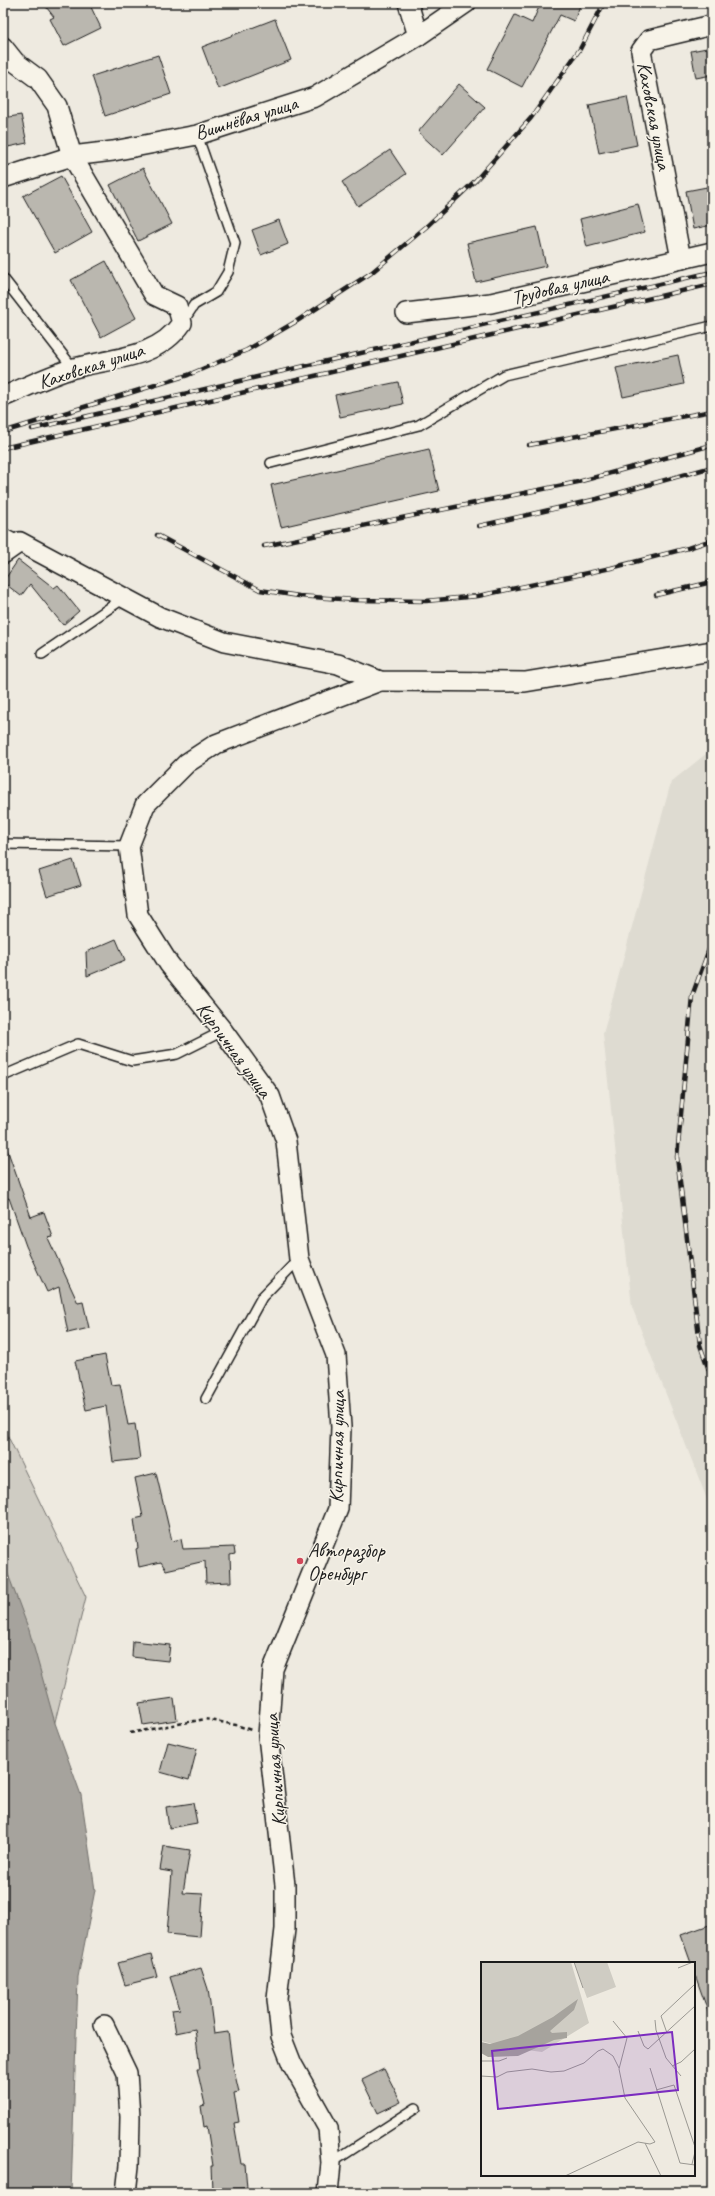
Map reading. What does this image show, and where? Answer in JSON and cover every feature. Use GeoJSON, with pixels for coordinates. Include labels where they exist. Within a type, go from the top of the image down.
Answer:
{"type":"FeatureCollection","features":[{"type":"Feature","properties":{"kind":"street"},"geometry":{"type":"LineString","coordinates":[[408,3],[418,36]]}},
{"type":"Feature","properties":{"kind":"street","name":"Вишнёвая улица"},"geometry":{"type":"LineString","coordinates":[[3,178],[72,156],[113,151],[197,135],[315,97],[418,36],[466,3]]}},
{"type":"Feature","properties":{"kind":"street","name":"Каховская улица"},"geometry":{"type":"LineString","coordinates":[[681,259],[641,51],[649,40],[712,25]]}},
{"type":"Feature","properties":{"kind":"street"},"geometry":{"type":"LineString","coordinates":[[3,47],[9,64],[38,79],[57,106],[72,156],[154,295],[177,306],[182,323]]}},
{"type":"Feature","properties":{"kind":"street","name":"Трудовая улица"},"geometry":{"type":"LineString","coordinates":[[406,313],[491,303],[712,252]]}},
{"type":"Feature","properties":{"kind":"street","name":"Каховская улица"},"geometry":{"type":"LineString","coordinates":[[3,397],[73,368],[137,356],[174,335],[182,323]]}},
{"type":"Feature","properties":{"kind":"street"},"geometry":{"type":"LineString","coordinates":[[3,554],[20,542],[160,617],[224,642],[338,664],[380,681],[525,682],[712,651]]}},
{"type":"Feature","properties":{"kind":"street","name":"Кирпичная улица"},"geometry":{"type":"LineString","coordinates":[[328,2193],[331,2163],[328,2128],[292,2064],[280,2036],[277,1999],[285,1929],[285,1885],[268,1736],[273,1669],[338,1509],[341,1427],[336,1355],[299,1259],[286,1141],[270,1096],[222,1031],[168,964],[138,915],[129,846],[146,805],[187,763],[216,744],[380,681]]}},
{"type":"Feature","properties":{"kind":"street"},"geometry":{"type":"LineString","coordinates":[[104,2025],[127,2073],[130,2117],[129,2166],[126,2193]]}},
{"type":"Feature","properties":{"kind":"lane"},"geometry":{"type":"LineString","coordinates":[[182,323],[194,305],[216,292],[228,272],[235,243],[197,135]]}},
{"type":"Feature","properties":{"kind":"lane"},"geometry":{"type":"LineString","coordinates":[[3,278],[73,368]]}},
{"type":"Feature","properties":{"kind":"lane"},"geometry":{"type":"LineString","coordinates":[[271,463],[418,424],[504,375],[712,326]]}},
{"type":"Feature","properties":{"kind":"lane"},"geometry":{"type":"LineString","coordinates":[[3,533],[20,542]]}},
{"type":"Feature","properties":{"kind":"lane"},"geometry":{"type":"LineString","coordinates":[[42,654],[124,598]]}},
{"type":"Feature","properties":{"kind":"lane"},"geometry":{"type":"LineString","coordinates":[[3,844],[129,846]]}},
{"type":"Feature","properties":{"kind":"lane"},"geometry":{"type":"LineString","coordinates":[[3,1076],[78,1044],[132,1061],[177,1054],[222,1031]]}},
{"type":"Feature","properties":{"kind":"lane"},"geometry":{"type":"LineString","coordinates":[[206,1399],[262,1297],[299,1259]]}},
{"type":"Feature","properties":{"kind":"lane"},"geometry":{"type":"LineString","coordinates":[[331,2163],[416,2108]]}},
{"type":"Feature","properties":{"kind":"path"},"geometry":{"type":"LineString","coordinates":[[130,1733],[204,1719],[236,1725],[268,1736]]}},
{"type":"Feature","properties":{"kind":"shaded area"},"geometry":{"type":"Polygon","coordinates":[[[712,749],[712,1512],[632,1307],[603,1034],[671,782],[712,749]]]}},
{"type":"Feature","properties":{"kind":"shaded area"},"geometry":{"type":"Polygon","coordinates":[[[3,1426],[86,1597],[3,1931],[3,1426]]]}},
{"type":"Feature","properties":{"kind":"shaded area"},"geometry":{"type":"Polygon","coordinates":[[[3,1561],[29,1630],[55,1723],[81,1795],[95,1890],[78,1977],[71,2193],[3,2193],[3,1561]]]}},
{"type":"Feature","properties":{"kind":"building"},"geometry":{"type":"Polygon","coordinates":[[[43,3],[89,3],[101,28],[64,46],[50,19],[54,17],[43,3]]]}},
{"type":"Feature","properties":{"kind":"building"},"geometry":{"type":"Polygon","coordinates":[[[532,3],[581,3],[574,21],[560,15],[522,87],[487,69],[515,15],[532,23],[539,7],[532,3]]]}},
{"type":"Feature","properties":{"kind":"building"},"geometry":{"type":"Polygon","coordinates":[[[275,19],[291,60],[218,89],[202,47],[275,19]]]}},
{"type":"Feature","properties":{"kind":"building"},"geometry":{"type":"Polygon","coordinates":[[[712,47],[712,75],[696,78],[691,51],[712,47]]]}},
{"type":"Feature","properties":{"kind":"building"},"geometry":{"type":"Polygon","coordinates":[[[158,55],[171,94],[105,116],[92,76],[158,55]]]}},
{"type":"Feature","properties":{"kind":"building"},"geometry":{"type":"Polygon","coordinates":[[[459,84],[485,107],[443,155],[418,132],[459,84]]]}},
{"type":"Feature","properties":{"kind":"building"},"geometry":{"type":"Polygon","coordinates":[[[627,97],[637,145],[599,153],[589,105],[627,97]]]}},
{"type":"Feature","properties":{"kind":"building"},"geometry":{"type":"Polygon","coordinates":[[[21,115],[27,143],[3,148],[3,118],[21,115]]]}},
{"type":"Feature","properties":{"kind":"building"},"geometry":{"type":"Polygon","coordinates":[[[390,150],[406,174],[358,206],[342,182],[390,150]]]}},
{"type":"Feature","properties":{"kind":"building"},"geometry":{"type":"Polygon","coordinates":[[[143,168],[172,224],[138,241],[110,185],[143,168]]]}},
{"type":"Feature","properties":{"kind":"building"},"geometry":{"type":"Polygon","coordinates":[[[61,176],[92,232],[55,253],[23,196],[61,176]]]}},
{"type":"Feature","properties":{"kind":"building"},"geometry":{"type":"Polygon","coordinates":[[[712,186],[712,225],[693,229],[686,191],[712,186]]]}},
{"type":"Feature","properties":{"kind":"building"},"geometry":{"type":"Polygon","coordinates":[[[638,204],[645,232],[587,247],[580,219],[638,204]]]}},
{"type":"Feature","properties":{"kind":"building"},"geometry":{"type":"Polygon","coordinates":[[[279,220],[288,244],[261,255],[252,230],[279,220]]]}},
{"type":"Feature","properties":{"kind":"building"},"geometry":{"type":"Polygon","coordinates":[[[537,227],[546,266],[476,282],[467,243],[537,227]]]}},
{"type":"Feature","properties":{"kind":"building"},"geometry":{"type":"Polygon","coordinates":[[[106,261],[136,318],[101,337],[71,280],[106,261]]]}},
{"type":"Feature","properties":{"kind":"building"},"geometry":{"type":"Polygon","coordinates":[[[678,355],[684,384],[623,397],[616,368],[678,355]]]}},
{"type":"Feature","properties":{"kind":"building"},"geometry":{"type":"Polygon","coordinates":[[[398,382],[403,404],[340,417],[335,395],[398,382]]]}},
{"type":"Feature","properties":{"kind":"building"},"geometry":{"type":"Polygon","coordinates":[[[429,449],[439,491],[281,527],[271,485],[429,449]]]}},
{"type":"Feature","properties":{"kind":"building"},"geometry":{"type":"Polygon","coordinates":[[[18,560],[54,588],[58,585],[79,611],[63,625],[30,584],[21,596],[3,582],[18,560]]]}},
{"type":"Feature","properties":{"kind":"building"},"geometry":{"type":"Polygon","coordinates":[[[73,860],[81,885],[47,896],[39,871],[73,860]]]}},
{"type":"Feature","properties":{"kind":"building"},"geometry":{"type":"Polygon","coordinates":[[[116,939],[125,960],[87,976],[86,952],[116,939]]]}},
{"type":"Feature","properties":{"kind":"building"},"geometry":{"type":"Polygon","coordinates":[[[5,1143],[31,1217],[44,1212],[53,1237],[48,1238],[78,1303],[83,1302],[89,1328],[68,1333],[59,1287],[47,1292],[26,1246],[9,1198],[3,1200],[3,1144],[5,1143]]]}},
{"type":"Feature","properties":{"kind":"building"},"geometry":{"type":"Polygon","coordinates":[[[105,1355],[111,1385],[120,1384],[128,1425],[135,1424],[140,1459],[113,1462],[106,1406],[86,1410],[75,1361],[105,1355]]]}},
{"type":"Feature","properties":{"kind":"building"},"geometry":{"type":"Polygon","coordinates":[[[156,1473],[172,1541],[181,1539],[183,1549],[234,1547],[235,1554],[230,1555],[231,1582],[206,1583],[205,1561],[166,1570],[161,1562],[139,1567],[134,1519],[143,1517],[135,1478],[156,1473]]]}},
{"type":"Feature","properties":{"kind":"building"},"geometry":{"type":"Polygon","coordinates":[[[133,1641],[170,1645],[168,1661],[132,1657],[133,1641]]]}},
{"type":"Feature","properties":{"kind":"building"},"geometry":{"type":"Polygon","coordinates":[[[174,1698],[177,1720],[143,1725],[139,1703],[174,1698]]]}},
{"type":"Feature","properties":{"kind":"building"},"geometry":{"type":"Polygon","coordinates":[[[168,1742],[197,1749],[189,1780],[160,1772],[168,1742]]]}},
{"type":"Feature","properties":{"kind":"building"},"geometry":{"type":"Polygon","coordinates":[[[193,1803],[197,1823],[169,1828],[166,1807],[193,1803]]]}},
{"type":"Feature","properties":{"kind":"building"},"geometry":{"type":"Polygon","coordinates":[[[164,1846],[190,1850],[183,1893],[203,1894],[200,1937],[167,1934],[172,1872],[160,1870],[164,1846]]]}},
{"type":"Feature","properties":{"kind":"building"},"geometry":{"type":"Polygon","coordinates":[[[712,1924],[712,2017],[710,2017],[695,1975],[695,1962],[691,1962],[681,1935],[712,1924]]]}},
{"type":"Feature","properties":{"kind":"building"},"geometry":{"type":"Polygon","coordinates":[[[151,1954],[157,1977],[125,1985],[118,1963],[151,1954]]]}},
{"type":"Feature","properties":{"kind":"building"},"geometry":{"type":"Polygon","coordinates":[[[201,1968],[208,1989],[214,2034],[228,2032],[232,2062],[239,2092],[234,2093],[239,2122],[234,2123],[241,2164],[245,2164],[247,2188],[212,2190],[211,2166],[213,2166],[207,2126],[204,2127],[201,2106],[205,2105],[197,2069],[200,2069],[195,2029],[176,2033],[172,2010],[180,2009],[170,1977],[201,1968]]]}},
{"type":"Feature","properties":{"kind":"building"},"geometry":{"type":"Polygon","coordinates":[[[384,2069],[401,2102],[378,2113],[362,2080],[384,2069]]]}},
{"type":"Feature","properties":{"kind":"railway"},"geometry":{"type":"LineString","coordinates":[[3,432],[188,375],[247,350],[297,321],[371,273],[426,227],[476,180],[531,118],[580,49],[604,3]]}},
{"type":"Feature","properties":{"kind":"railway"},"geometry":{"type":"LineString","coordinates":[[32,429],[712,272]]}},
{"type":"Feature","properties":{"kind":"railway"},"geometry":{"type":"LineString","coordinates":[[3,448],[712,284]]}},
{"type":"Feature","properties":{"kind":"railway"},"geometry":{"type":"LineString","coordinates":[[529,445],[712,411]]}},
{"type":"Feature","properties":{"kind":"railway"},"geometry":{"type":"LineString","coordinates":[[264,546],[578,482],[712,445]]}},
{"type":"Feature","properties":{"kind":"railway"},"geometry":{"type":"LineString","coordinates":[[479,526],[597,499],[712,467]]}},
{"type":"Feature","properties":{"kind":"railway"},"geometry":{"type":"LineString","coordinates":[[157,535],[260,590],[299,596],[355,600],[426,601],[478,596],[611,568],[688,548],[712,540]]}},
{"type":"Feature","properties":{"kind":"railway"},"geometry":{"type":"LineString","coordinates":[[656,595],[712,582]]}},
{"type":"Feature","properties":{"kind":"railway"},"geometry":{"type":"LineString","coordinates":[[712,941],[692,996],[677,1157],[700,1345],[712,1379]]}},
{"type":"Feature","properties":{"kind":"place","name":"Авторазбор Оренбург"},"geometry":{"type":"Point","coordinates":[300,1561]}}]}
